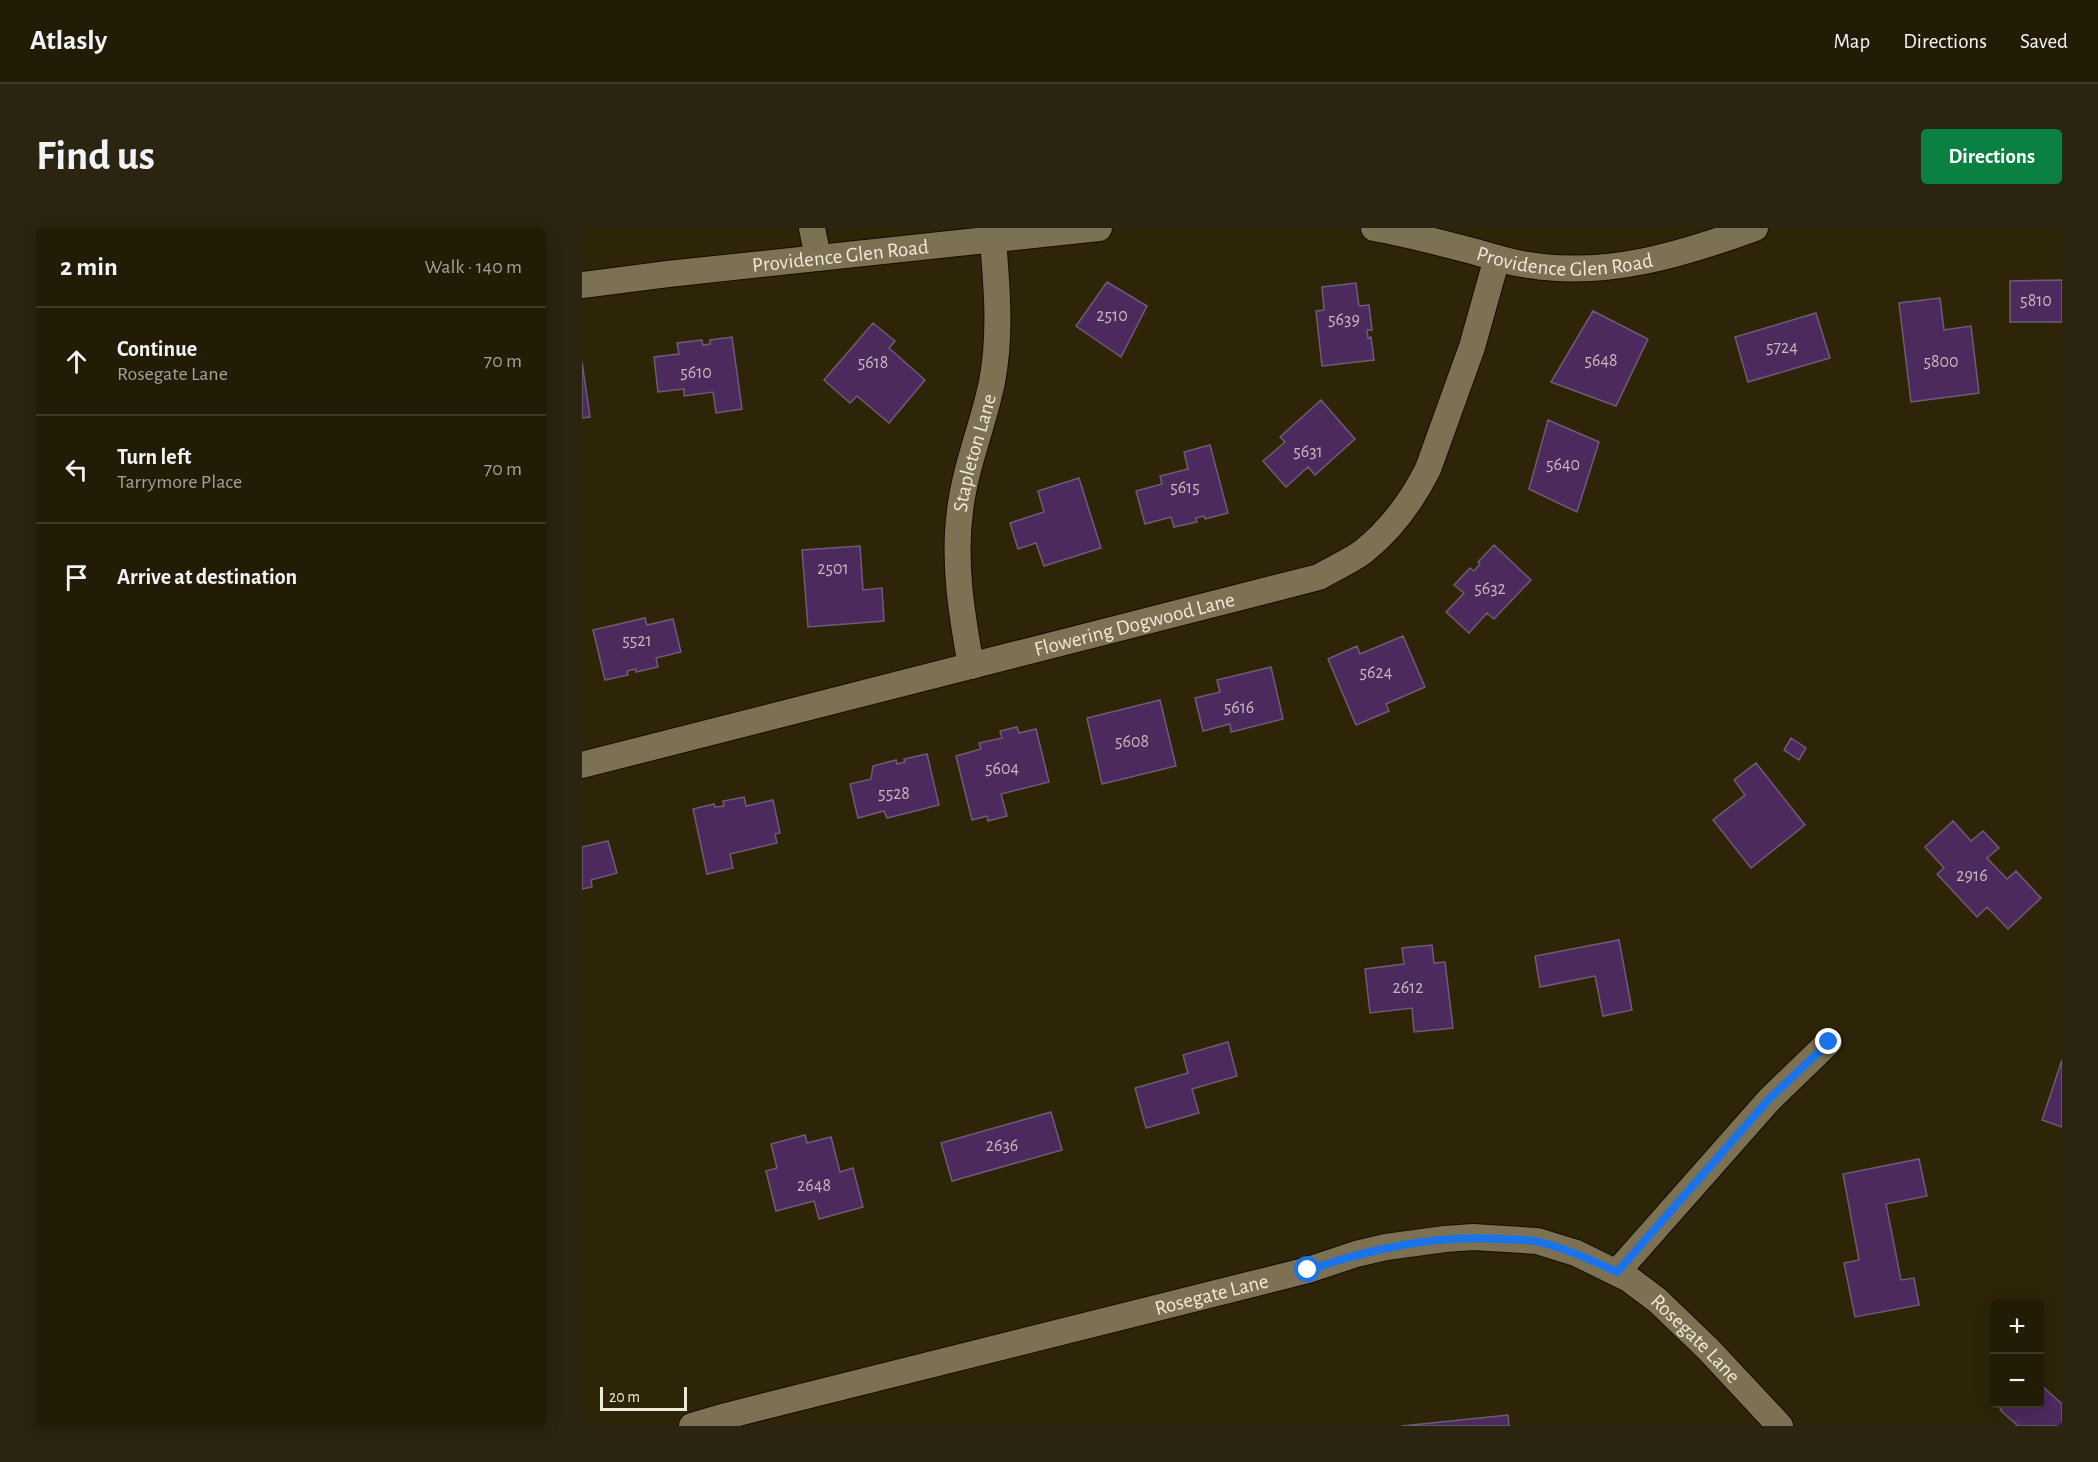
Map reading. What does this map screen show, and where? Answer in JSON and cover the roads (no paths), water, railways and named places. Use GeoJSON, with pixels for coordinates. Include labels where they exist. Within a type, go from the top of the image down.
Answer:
{"type":"FeatureCollection","features":[{"type":"Feature","properties":{"kind":"street"},"geometry":{"type":"LineString","coordinates":[[812,228],[818,258]]}},
{"type":"Feature","properties":{"kind":"street","name":"Providence Glen Road"},"geometry":{"type":"LineString","coordinates":[[582,285],[1099,228]]}},
{"type":"Feature","properties":{"kind":"street","name":"Providence Glen Road"},"geometry":{"type":"LineString","coordinates":[[1374,228],[1407,234],[1528,265],[1563,269],[1628,265],[1654,260],[1755,228]]}},
{"type":"Feature","properties":{"kind":"street","name":"Stapleton Lane"},"geometry":{"type":"LineString","coordinates":[[971,666],[962,617],[958,571],[959,513],[967,470],[992,383],[996,351],[999,311],[993,240]]}},
{"type":"Feature","properties":{"kind":"street","name":"Flowering Dogwood Lane"},"geometry":{"type":"LineString","coordinates":[[582,765],[1319,577],[1364,551],[1397,518],[1419,486],[1428,469],[1472,347],[1497,258]]}},
{"type":"Feature","properties":{"kind":"street"},"geometry":{"type":"LineString","coordinates":[[1617,1272],[1768,1100],[1829,1042]]}},
{"type":"Feature","properties":{"kind":"street","name":"Rosegate Lane"},"geometry":{"type":"LineString","coordinates":[[692,1426],[1308,1270],[1356,1254],[1386,1247],[1464,1238],[1536,1241],[1576,1252],[1629,1279],[1664,1307],[1709,1350],[1780,1426]]}}]}
